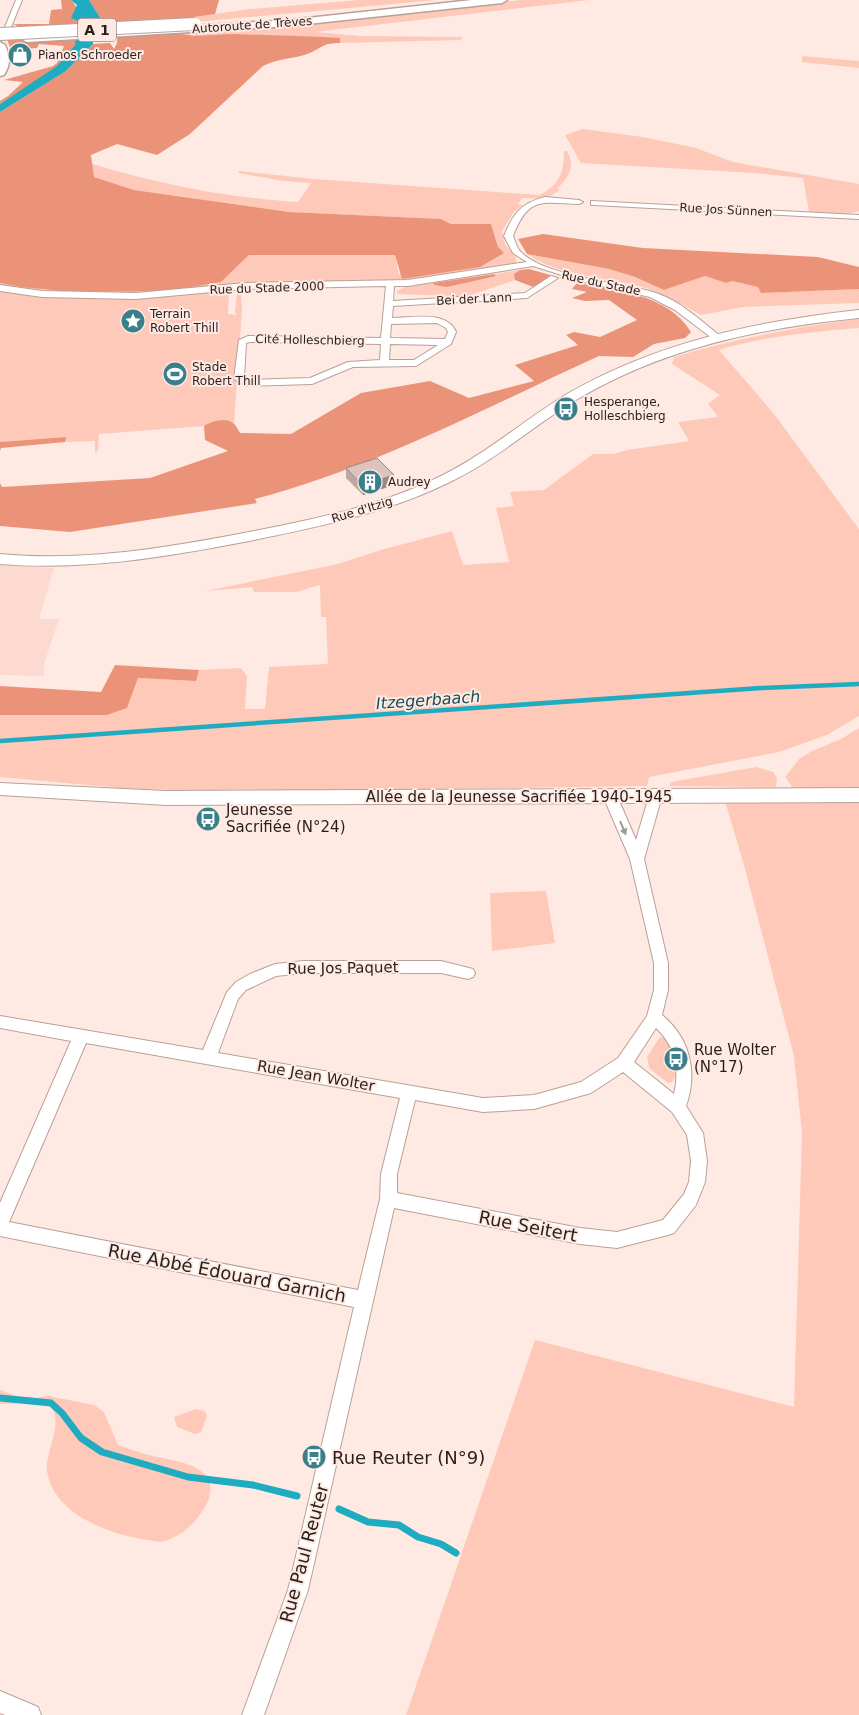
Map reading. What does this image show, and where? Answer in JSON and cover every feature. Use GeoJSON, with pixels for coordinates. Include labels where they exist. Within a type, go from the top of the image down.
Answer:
{"type":"FeatureCollection","features":[{"type":"Feature","properties":{"kind":"highway","name":"Autoroute de Trèves"},"geometry":{"type":"LineString","coordinates":[[196,27],[467,0]]}},
{"type":"Feature","properties":{"kind":"highway","name":"Autoroute de Trèves"},"geometry":{"type":"LineString","coordinates":[[0,37],[363,16],[502,0]]}},
{"type":"Feature","properties":{"kind":"main road"},"geometry":{"type":"LineString","coordinates":[[0,45],[5,54],[5,63],[0,73]]}},
{"type":"Feature","properties":{"kind":"main road","name":"Rue d'Itzig"},"geometry":{"type":"LineString","coordinates":[[0,559],[63,561],[111,559],[167,552],[326,521],[416,493],[455,474],[481,460],[550,411],[603,380],[661,354],[716,337],[777,324],[859,314]]}},
{"type":"Feature","properties":{"kind":"main road","name":"Allée de la Jeunesse Sacrifiée 1940-1945"},"geometry":{"type":"LineString","coordinates":[[0,788],[65,794],[166,798],[859,795]]}},
{"type":"Feature","properties":{"kind":"street"},"geometry":{"type":"LineString","coordinates":[[0,37],[16,34],[8,27],[19,0]]}},
{"type":"Feature","properties":{"kind":"street","name":"Rue Jos Sünnen"},"geometry":{"type":"LineString","coordinates":[[533,264],[519,254],[511,244],[509,234],[511,224],[518,214],[545,200],[579,202],[586,206],[594,203],[859,217]]}},
{"type":"Feature","properties":{"kind":"street","name":"Rue du Stade 2000"},"geometry":{"type":"LineString","coordinates":[[0,288],[42,294],[119,297],[175,294],[246,286],[390,284],[533,264]]}},
{"type":"Feature","properties":{"kind":"street","name":"Rue du Stade"},"geometry":{"type":"LineString","coordinates":[[533,264],[574,279],[637,290],[654,296],[692,319],[716,337]]}},
{"type":"Feature","properties":{"kind":"street","name":"Bei der Lann"},"geometry":{"type":"LineString","coordinates":[[388,304],[527,296],[554,278]]}},
{"type":"Feature","properties":{"kind":"street","name":"Cité Holleschbierg"},"geometry":{"type":"LineString","coordinates":[[384,363],[390,284]]}},
{"type":"Feature","properties":{"kind":"street"},"geometry":{"type":"LineString","coordinates":[[387,320],[444,322],[450,326],[452,332],[448,342]]}},
{"type":"Feature","properties":{"kind":"street","name":"Cité Holleschbierg"},"geometry":{"type":"LineString","coordinates":[[248,339],[448,342],[416,363],[351,364],[312,381],[247,383],[239,379],[242,342],[248,339]]}},
{"type":"Feature","properties":{"kind":"street","name":"Rue Jean Wolter"},"geometry":{"type":"LineString","coordinates":[[0,1022],[483,1105],[534,1102],[585,1088],[624,1063],[654,1017],[661,990],[661,963],[637,859],[610,796]]}},
{"type":"Feature","properties":{"kind":"street","name":"Rue Jean Wolter"},"geometry":{"type":"LineString","coordinates":[[637,859],[654,796]]}},
{"type":"Feature","properties":{"kind":"street","name":"Rue Jos Paquet"},"geometry":{"type":"LineString","coordinates":[[208,1058],[232,996],[241,986],[275,970],[304,967],[441,967],[468,973]]}},
{"type":"Feature","properties":{"kind":"street"},"geometry":{"type":"LineString","coordinates":[[624,1063],[678,1107],[684,1094],[685,1063],[673,1034],[654,1017]]}},
{"type":"Feature","properties":{"kind":"street"},"geometry":{"type":"LineString","coordinates":[[0,1223],[81,1036]]}},
{"type":"Feature","properties":{"kind":"street","name":"Rue Abbé Édouard Garnich"},"geometry":{"type":"LineString","coordinates":[[0,1228],[364,1300],[388,1199],[389,1174],[408,1092]]}},
{"type":"Feature","properties":{"kind":"street","name":"Rue Seitert"},"geometry":{"type":"LineString","coordinates":[[388,1199],[580,1236],[617,1240],[668,1227],[690,1199],[697,1182],[700,1161],[695,1133],[678,1107]]}},
{"type":"Feature","properties":{"kind":"street","name":"Rue Paul Reuter"},"geometry":{"type":"LineString","coordinates":[[253,1715],[298,1590],[364,1300]]}},
{"type":"Feature","properties":{"kind":"street"},"geometry":{"type":"LineString","coordinates":[[0,1702],[30,1715]]}},
{"type":"Feature","properties":{"kind":"shaded area"},"geometry":{"type":"Polygon","coordinates":[[[61,0],[71,0],[83,23],[75,45],[57,67],[0,104],[0,101],[23,82],[4,80],[53,66],[57,63],[64,46],[39,44],[37,48],[11,50],[7,39],[20,27],[13,24],[49,24],[51,10],[62,9],[61,0]]]}},
{"type":"Feature","properties":{"kind":"shaded area"},"geometry":{"type":"Polygon","coordinates":[[[89,0],[219,0],[215,14],[180,19],[178,22],[178,33],[198,36],[232,34],[340,38],[340,43],[326,45],[304,55],[275,61],[263,66],[190,134],[157,155],[117,144],[91,155],[94,177],[134,190],[289,212],[441,219],[451,224],[491,224],[498,247],[504,253],[480,267],[402,279],[395,255],[249,255],[221,282],[168,291],[71,292],[0,283],[0,112],[66,71],[93,44],[110,43],[114,49],[117,43],[118,21],[103,22],[89,0]]]}},
{"type":"Feature","properties":{"kind":"shaded area"},"geometry":{"type":"Polygon","coordinates":[[[359,0],[438,0],[195,22],[198,32],[364,18],[521,0],[589,0],[315,32],[360,36],[463,37],[461,40],[340,43],[340,39],[313,37],[178,33],[178,22],[180,19],[250,9],[359,0]]]}},
{"type":"Feature","properties":{"kind":"shaded area"},"geometry":{"type":"Polygon","coordinates":[[[802,56],[859,61],[859,68],[802,62],[802,56]]]}},
{"type":"Feature","properties":{"kind":"shaded area"},"geometry":{"type":"Polygon","coordinates":[[[583,129],[643,137],[696,148],[733,162],[859,184],[859,211],[847,214],[809,212],[803,178],[754,173],[581,163],[565,135],[583,129]]]}},
{"type":"Feature","properties":{"kind":"shaded area"},"geometry":{"type":"Polygon","coordinates":[[[564,151],[567,151],[570,157],[571,167],[565,180],[557,189],[560,190],[545,199],[522,198],[518,204],[523,205],[514,212],[502,231],[505,244],[516,257],[516,263],[512,265],[390,282],[229,288],[228,314],[237,315],[235,313],[237,292],[246,290],[241,293],[242,310],[234,424],[219,420],[204,426],[99,434],[98,451],[95,452],[95,441],[65,442],[65,437],[0,442],[0,283],[45,290],[104,293],[221,282],[249,255],[395,255],[399,275],[498,247],[491,224],[451,224],[441,219],[289,212],[134,190],[94,177],[92,164],[193,189],[244,197],[298,202],[311,183],[283,181],[238,173],[239,171],[314,179],[540,195],[552,187],[560,177],[564,151]]]}},
{"type":"Feature","properties":{"kind":"shaded area"},"geometry":{"type":"Polygon","coordinates":[[[543,234],[643,248],[818,257],[859,267],[859,289],[761,293],[758,287],[732,281],[726,283],[705,276],[664,290],[635,277],[609,269],[527,254],[518,239],[543,234]]]}},
{"type":"Feature","properties":{"kind":"shaded area"},"geometry":{"type":"Polygon","coordinates":[[[527,254],[609,269],[635,277],[664,290],[705,276],[725,283],[732,281],[758,287],[761,293],[859,289],[859,303],[743,307],[701,315],[650,289],[568,272],[540,262],[527,254]]]}},
{"type":"Feature","properties":{"kind":"shaded area"},"geometry":{"type":"Polygon","coordinates":[[[529,269],[550,275],[549,279],[533,287],[515,280],[514,274],[520,270],[529,269]]]}},
{"type":"Feature","properties":{"kind":"shaded area"},"geometry":{"type":"Polygon","coordinates":[[[520,270],[515,274],[515,280],[462,298],[397,294],[397,291],[405,287],[496,276],[494,274],[520,270]]]}},
{"type":"Feature","properties":{"kind":"shaded area"},"geometry":{"type":"Polygon","coordinates":[[[494,274],[496,276],[447,287],[434,285],[433,283],[494,274]]]}},
{"type":"Feature","properties":{"kind":"shaded area"},"geometry":{"type":"Polygon","coordinates":[[[577,283],[624,292],[655,302],[669,309],[681,319],[691,332],[685,338],[654,344],[633,357],[599,356],[430,435],[344,470],[300,486],[255,499],[257,503],[70,532],[0,526],[0,483],[2,487],[150,478],[228,451],[205,440],[204,426],[214,421],[230,421],[240,433],[291,434],[361,393],[430,381],[469,398],[534,381],[515,365],[578,345],[566,335],[574,332],[600,337],[637,320],[609,300],[585,301],[572,298],[587,292],[572,289],[577,283]]]}},
{"type":"Feature","properties":{"kind":"shaded area"},"geometry":{"type":"Polygon","coordinates":[[[859,319],[859,328],[771,338],[719,350],[774,414],[859,529],[859,716],[827,735],[779,752],[649,777],[647,786],[226,792],[121,788],[0,777],[0,715],[107,715],[127,708],[138,678],[195,681],[199,670],[241,668],[247,676],[245,709],[265,709],[269,667],[328,664],[326,617],[321,617],[320,585],[296,592],[254,592],[252,587],[205,591],[338,564],[452,531],[463,565],[509,562],[496,508],[514,506],[510,492],[544,490],[593,454],[613,454],[627,450],[689,441],[678,422],[718,417],[708,404],[720,395],[672,364],[674,357],[766,334],[859,319]]]}},
{"type":"Feature","properties":{"kind":"shaded area"},"geometry":{"type":"Polygon","coordinates":[[[66,437],[65,442],[1,448],[0,451],[0,442],[66,437]]]}},
{"type":"Feature","properties":{"kind":"shaded area"},"geometry":{"type":"Polygon","coordinates":[[[0,564],[54,568],[39,619],[59,619],[44,664],[44,676],[0,675],[0,564]]]}},
{"type":"Feature","properties":{"kind":"shaded area"},"geometry":{"type":"Polygon","coordinates":[[[115,665],[199,670],[196,681],[138,678],[127,708],[107,715],[0,715],[0,686],[101,692],[115,665]]]}},
{"type":"Feature","properties":{"kind":"shaded area"},"geometry":{"type":"Polygon","coordinates":[[[859,728],[859,1715],[406,1715],[535,1340],[794,1407],[802,1133],[794,1056],[744,865],[725,801],[792,801],[791,785],[785,777],[800,758],[841,739],[859,728]]]}},
{"type":"Feature","properties":{"kind":"shaded area"},"geometry":{"type":"Polygon","coordinates":[[[756,767],[773,772],[777,778],[776,787],[669,786],[671,782],[756,767]]]}},
{"type":"Feature","properties":{"kind":"shaded area"},"geometry":{"type":"Polygon","coordinates":[[[546,891],[555,943],[492,951],[490,893],[546,891]]]}},
{"type":"Feature","properties":{"kind":"shaded area"},"geometry":{"type":"Polygon","coordinates":[[[660,1037],[668,1039],[676,1076],[672,1082],[668,1083],[649,1068],[647,1057],[660,1037]]]}},
{"type":"Feature","properties":{"kind":"shaded area"},"geometry":{"type":"Polygon","coordinates":[[[0,1390],[16,1396],[35,1398],[48,1396],[94,1405],[104,1412],[118,1445],[148,1455],[187,1464],[204,1473],[209,1480],[211,1490],[205,1508],[191,1526],[179,1535],[163,1542],[113,1532],[83,1518],[59,1499],[51,1486],[47,1464],[55,1428],[54,1412],[49,1406],[39,1403],[0,1404],[0,1390]]]}},
{"type":"Feature","properties":{"kind":"shaded area"},"geometry":{"type":"Polygon","coordinates":[[[196,1409],[205,1411],[207,1416],[201,1432],[195,1434],[177,1427],[174,1417],[196,1409]]]}},
{"type":"Feature","properties":{"kind":"water"},"geometry":{"type":"Polygon","coordinates":[[[71,0],[89,0],[101,19],[93,24],[93,44],[66,71],[0,112],[0,104],[57,66],[75,45],[76,28],[83,23],[71,18],[77,5],[71,0]]]}},
{"type":"Feature","properties":{"kind":"building"},"geometry":{"type":"Polygon","coordinates":[[[377,458],[394,475],[362,485],[346,468],[377,458]]]}},
{"type":"Feature","properties":{"kind":"waterway","name":"Itzegerbaach"},"geometry":{"type":"LineString","coordinates":[[0,741],[761,688],[859,684]]}},
{"type":"Feature","properties":{"kind":"waterway"},"geometry":{"type":"LineString","coordinates":[[0,1398],[51,1403],[62,1413],[81,1438],[102,1452],[188,1477],[253,1485],[297,1496]]}},
{"type":"Feature","properties":{"kind":"waterway"},"geometry":{"type":"LineString","coordinates":[[339,1509],[368,1522],[399,1525],[418,1537],[441,1544],[456,1553]]}},
{"type":"Feature","properties":{"kind":"place","name":"Pianos Schroeder"},"geometry":{"type":"Point","coordinates":[20,55]}},
{"type":"Feature","properties":{"kind":"place","name":"Terrain Robert Thill"},"geometry":{"type":"Point","coordinates":[133,321]}},
{"type":"Feature","properties":{"kind":"place","name":"Stade Robert Thill"},"geometry":{"type":"Point","coordinates":[175,374]}},
{"type":"Feature","properties":{"kind":"place","name":"Hesperange, Holleschbierg"},"geometry":{"type":"Point","coordinates":[566,409]}},
{"type":"Feature","properties":{"kind":"place","name":"Audrey"},"geometry":{"type":"Point","coordinates":[370,482]}},
{"type":"Feature","properties":{"kind":"place","name":"Jeunesse Sacrifiée (N°24)"},"geometry":{"type":"Point","coordinates":[208,819]}},
{"type":"Feature","properties":{"kind":"place","name":"Rue Wolter (N°17)"},"geometry":{"type":"Point","coordinates":[676,1059]}},
{"type":"Feature","properties":{"kind":"place","name":"Rue Reuter (N°9)"},"geometry":{"type":"Point","coordinates":[314,1457]}}]}
